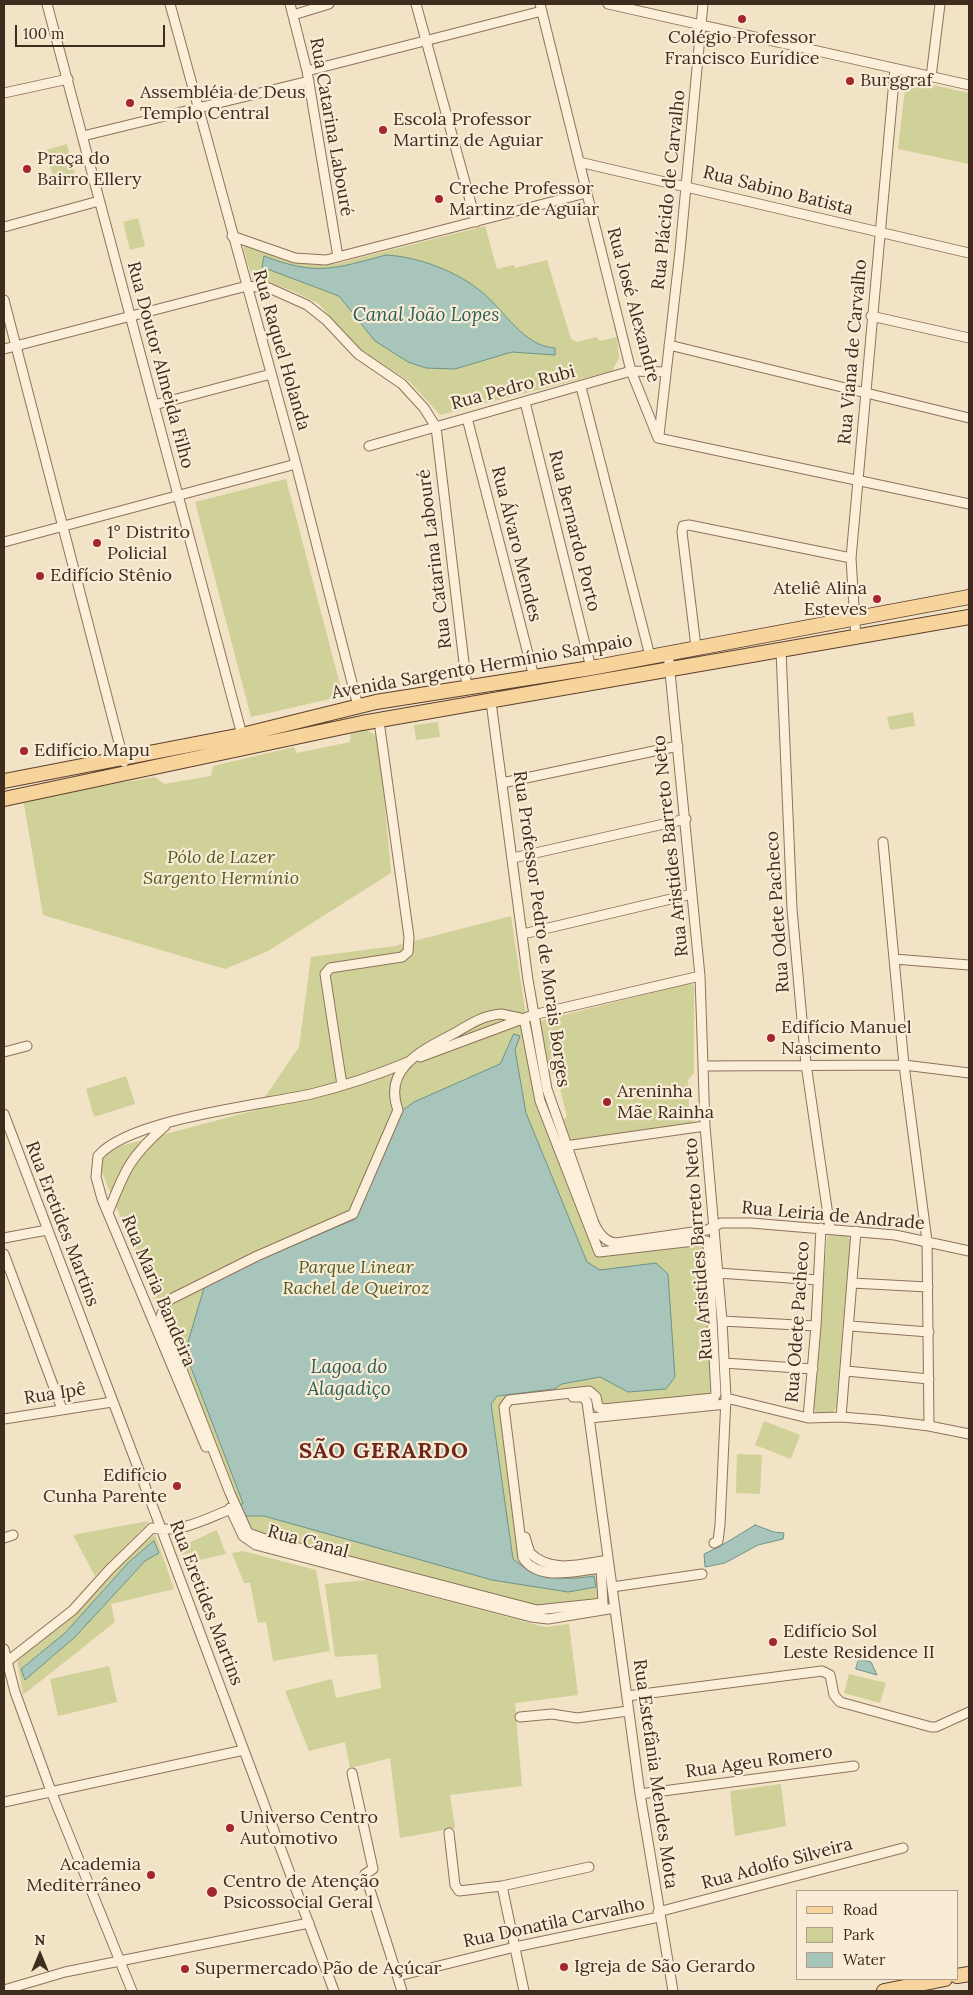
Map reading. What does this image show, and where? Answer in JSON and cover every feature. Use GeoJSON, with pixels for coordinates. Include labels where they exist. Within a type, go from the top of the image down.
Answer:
{"type":"FeatureCollection","features":[{"type":"Feature","properties":{"kind":"main road","name":"Avenida Sargento Hermínio Sampaio"},"geometry":{"type":"LineString","coordinates":[[4,779],[242,735],[358,706],[591,668],[668,652],[969,597]]}},
{"type":"Feature","properties":{"kind":"main road","name":"Avenida Sargento Hermínio Sampaio"},"geometry":{"type":"LineString","coordinates":[[4,799],[379,720],[670,671],[969,617]]}},
{"type":"Feature","properties":{"kind":"main road"},"geometry":{"type":"LineString","coordinates":[[884,1991],[940,1980]]}},
{"type":"Feature","properties":{"kind":"street","name":"Rua Doutor Almeida Filho"},"geometry":{"type":"LineString","coordinates":[[47,4],[242,735]]}},
{"type":"Feature","properties":{"kind":"street","name":"Rua Raquel Holanda"},"geometry":{"type":"LineString","coordinates":[[170,4],[296,464],[358,706]]}},
{"type":"Feature","properties":{"kind":"street","name":"Rua Catarina Labouré"},"geometry":{"type":"LineString","coordinates":[[290,4],[309,81],[338,257]]}},
{"type":"Feature","properties":{"kind":"street"},"geometry":{"type":"LineString","coordinates":[[293,15],[329,4]]}},
{"type":"Feature","properties":{"kind":"street"},"geometry":{"type":"LineString","coordinates":[[416,4],[476,222]]}},
{"type":"Feature","properties":{"kind":"street"},"geometry":{"type":"LineString","coordinates":[[608,4],[969,85]]}},
{"type":"Feature","properties":{"kind":"street","name":"Rua Plácido de Carvalho"},"geometry":{"type":"LineString","coordinates":[[658,438],[686,185],[703,4]]}},
{"type":"Feature","properties":{"kind":"street"},"geometry":{"type":"LineString","coordinates":[[931,76],[940,4]]}},
{"type":"Feature","properties":{"kind":"street"},"geometry":{"type":"LineString","coordinates":[[307,71],[541,8]]}},
{"type":"Feature","properties":{"kind":"street","name":"Rua José Alexandre"},"geometry":{"type":"LineString","coordinates":[[541,8],[631,371],[658,438]]}},
{"type":"Feature","properties":{"kind":"street","name":"Rua Viana de Carvalho"},"geometry":{"type":"LineString","coordinates":[[856,638],[851,558],[866,395],[871,316],[881,232],[895,68]]}},
{"type":"Feature","properties":{"kind":"street"},"geometry":{"type":"LineString","coordinates":[[4,93],[68,79]]}},
{"type":"Feature","properties":{"kind":"street"},"geometry":{"type":"LineString","coordinates":[[83,136],[198,106],[309,81]]}},
{"type":"Feature","properties":{"kind":"street","name":"Rua Sabino Batista"},"geometry":{"type":"LineString","coordinates":[[579,162],[686,185],[969,253]]}},
{"type":"Feature","properties":{"kind":"street"},"geometry":{"type":"LineString","coordinates":[[232,236],[295,258],[318,261],[586,193]]}},
{"type":"Feature","properties":{"kind":"street"},"geometry":{"type":"LineString","coordinates":[[4,227],[100,201]]}},
{"type":"Feature","properties":{"kind":"street"},"geometry":{"type":"LineString","coordinates":[[4,349],[247,286],[269,288],[307,305],[326,320],[358,354],[402,384],[424,408],[436,427]]}},
{"type":"Feature","properties":{"kind":"street"},"geometry":{"type":"LineString","coordinates":[[4,300],[127,773]]}},
{"type":"Feature","properties":{"kind":"street"},"geometry":{"type":"LineString","coordinates":[[871,316],[969,338]]}},
{"type":"Feature","properties":{"kind":"street"},"geometry":{"type":"LineString","coordinates":[[669,345],[866,395],[969,418]]}},
{"type":"Feature","properties":{"kind":"street","name":"Rua Pedro Rubi"},"geometry":{"type":"LineString","coordinates":[[369,446],[581,387],[631,371],[666,372]]}},
{"type":"Feature","properties":{"kind":"street"},"geometry":{"type":"LineString","coordinates":[[154,405],[271,374]]}},
{"type":"Feature","properties":{"kind":"street"},"geometry":{"type":"LineString","coordinates":[[581,387],[650,656]]}},
{"type":"Feature","properties":{"kind":"street","name":"Rua Bernardo Porto"},"geometry":{"type":"LineString","coordinates":[[526,402],[591,668]]}},
{"type":"Feature","properties":{"kind":"street","name":"Rua Álvaro Mendes"},"geometry":{"type":"LineString","coordinates":[[467,418],[534,678]]}},
{"type":"Feature","properties":{"kind":"street","name":"Rua Catarina Labouré"},"geometry":{"type":"LineString","coordinates":[[436,427],[467,688]]}},
{"type":"Feature","properties":{"kind":"street"},"geometry":{"type":"LineString","coordinates":[[658,438],[969,504]]}},
{"type":"Feature","properties":{"kind":"street"},"geometry":{"type":"LineString","coordinates":[[4,542],[296,464]]}},
{"type":"Feature","properties":{"kind":"street"},"geometry":{"type":"LineString","coordinates":[[696,647],[682,527],[690,525],[851,558]]}},
{"type":"Feature","properties":{"kind":"street","name":"Rua Odete Pacheco"},"geometry":{"type":"LineString","coordinates":[[781,651],[792,909],[806,1064],[825,1229],[818,1280],[808,1418]]}},
{"type":"Feature","properties":{"kind":"street","name":"Rua Aristides Barreto Neto"},"geometry":{"type":"LineString","coordinates":[[668,652],[700,976],[705,1126],[722,1321],[726,1401],[720,1525],[718,1541],[714,1543]]}},
{"type":"Feature","properties":{"kind":"street","name":"Rua Professor Pedro de Morais Borges"},"geometry":{"type":"LineString","coordinates":[[491,702],[533,1015],[547,1089],[565,1146],[594,1223],[606,1239]]}},
{"type":"Feature","properties":{"kind":"street"},"geometry":{"type":"LineString","coordinates":[[342,1085],[325,974],[327,970],[402,957],[408,952],[409,937],[379,720]]}},
{"type":"Feature","properties":{"kind":"street"},"geometry":{"type":"LineString","coordinates":[[502,783],[678,746]]}},
{"type":"Feature","properties":{"kind":"street"},"geometry":{"type":"LineString","coordinates":[[513,858],[686,820]]}},
{"type":"Feature","properties":{"kind":"street"},"geometry":{"type":"LineString","coordinates":[[883,842],[904,1065],[927,1241],[928,1426]]}},
{"type":"Feature","properties":{"kind":"street"},"geometry":{"type":"LineString","coordinates":[[523,934],[692,894]]}},
{"type":"Feature","properties":{"kind":"street"},"geometry":{"type":"LineString","coordinates":[[894,959],[969,965]]}},
{"type":"Feature","properties":{"kind":"street","name":"Rua Maria Bandeira"},"geometry":{"type":"LineString","coordinates":[[231,1509],[108,1213],[96,1177],[98,1156],[124,1137],[169,1123],[342,1085],[533,1015],[700,976]]}},
{"type":"Feature","properties":{"kind":"street"},"geometry":{"type":"LineString","coordinates":[[501,1014],[521,1019],[526,1028],[540,1101],[599,1252],[702,1240],[707,1241],[708,1246],[716,1394],[714,1398],[603,1410],[598,1407],[596,1397],[589,1391],[509,1400],[504,1407],[523,1558],[528,1566],[544,1572],[560,1573],[601,1568],[604,1603],[555,1610],[537,1610],[252,1535],[246,1530],[232,1500],[161,1316],[167,1301],[257,1256],[353,1214],[398,1110],[394,1098],[394,1088],[401,1072],[409,1062],[418,1053],[486,1016],[501,1014]]}},
{"type":"Feature","properties":{"kind":"street"},"geometry":{"type":"LineString","coordinates":[[4,1052],[27,1046]]}},
{"type":"Feature","properties":{"kind":"street"},"geometry":{"type":"LineString","coordinates":[[704,1066],[904,1065],[969,1073]]}},
{"type":"Feature","properties":{"kind":"street","name":"Rua Eretides Martins"},"geometry":{"type":"LineString","coordinates":[[4,1114],[334,1991]]}},
{"type":"Feature","properties":{"kind":"street"},"geometry":{"type":"LineString","coordinates":[[108,1213],[122,1176],[136,1154],[169,1123]]}},
{"type":"Feature","properties":{"kind":"street"},"geometry":{"type":"LineString","coordinates":[[565,1146],[705,1126]]}},
{"type":"Feature","properties":{"kind":"street","name":"Rua Leiria de Andrade"},"geometry":{"type":"LineString","coordinates":[[606,1239],[616,1243],[707,1230],[721,1222],[856,1231],[927,1241],[969,1250]]}},
{"type":"Feature","properties":{"kind":"street"},"geometry":{"type":"LineString","coordinates":[[4,1238],[47,1230]]}},
{"type":"Feature","properties":{"kind":"street"},"geometry":{"type":"LineString","coordinates":[[841,1417],[850,1326],[856,1231]]}},
{"type":"Feature","properties":{"kind":"street"},"geometry":{"type":"LineString","coordinates":[[4,1254],[62,1409]]}},
{"type":"Feature","properties":{"kind":"street"},"geometry":{"type":"LineString","coordinates":[[718,1273],[818,1280]]}},
{"type":"Feature","properties":{"kind":"street"},"geometry":{"type":"LineString","coordinates":[[852,1283],[928,1287]]}},
{"type":"Feature","properties":{"kind":"street"},"geometry":{"type":"LineString","coordinates":[[722,1321],[816,1326]]}},
{"type":"Feature","properties":{"kind":"street"},"geometry":{"type":"LineString","coordinates":[[850,1326],[928,1332]]}},
{"type":"Feature","properties":{"kind":"street"},"geometry":{"type":"LineString","coordinates":[[724,1363],[813,1369]]}},
{"type":"Feature","properties":{"kind":"street"},"geometry":{"type":"LineString","coordinates":[[846,1371],[929,1378]]}},
{"type":"Feature","properties":{"kind":"street","name":"Rua Estefânia Mendes Mota"},"geometry":{"type":"LineString","coordinates":[[608,1560],[567,1566],[548,1565],[530,1554],[526,1547],[509,1410],[516,1404],[583,1397],[587,1402],[640,1794],[673,1991]]}},
{"type":"Feature","properties":{"kind":"street"},"geometry":{"type":"LineString","coordinates":[[590,1418],[726,1401],[808,1418],[841,1417],[928,1426],[969,1434]]}},
{"type":"Feature","properties":{"kind":"street","name":"Rua Ipê"},"geometry":{"type":"LineString","coordinates":[[4,1419],[112,1402]]}},
{"type":"Feature","properties":{"kind":"street"},"geometry":{"type":"LineString","coordinates":[[6,1663],[73,1610],[152,1528],[162,1530],[181,1528],[231,1509]]}},
{"type":"Feature","properties":{"kind":"street","name":"Rua Canal"},"geometry":{"type":"LineString","coordinates":[[231,1509],[243,1536],[256,1545],[531,1617],[548,1619],[615,1608]]}},
{"type":"Feature","properties":{"kind":"street"},"geometry":{"type":"LineString","coordinates":[[612,1587],[702,1574]]}},
{"type":"Feature","properties":{"kind":"street"},"geometry":{"type":"LineString","coordinates":[[4,1649],[6,1663],[15,1692],[51,1791],[132,1991]]}},
{"type":"Feature","properties":{"kind":"street"},"geometry":{"type":"LineString","coordinates":[[627,1696],[822,1671],[830,1675],[834,1695],[840,1702],[912,1723],[936,1727],[969,1712]]}},
{"type":"Feature","properties":{"kind":"street"},"geometry":{"type":"LineString","coordinates":[[520,1717],[552,1714],[577,1718],[628,1711]]}},
{"type":"Feature","properties":{"kind":"street"},"geometry":{"type":"LineString","coordinates":[[4,1802],[244,1750]]}},
{"type":"Feature","properties":{"kind":"street","name":"Rua Ageu Romero"},"geometry":{"type":"LineString","coordinates":[[640,1794],[854,1766]]}},
{"type":"Feature","properties":{"kind":"street"},"geometry":{"type":"LineString","coordinates":[[352,1773],[373,1869],[365,1874],[402,1991]]}},
{"type":"Feature","properties":{"kind":"street"},"geometry":{"type":"LineString","coordinates":[[449,1834],[456,1889],[463,1892],[502,1886],[589,1867]]}},
{"type":"Feature","properties":{"kind":"street","name":"Rua Adolfo Silveira"},"geometry":{"type":"LineString","coordinates":[[659,1915],[903,1848]]}},
{"type":"Feature","properties":{"kind":"street"},"geometry":{"type":"LineString","coordinates":[[502,1886],[524,1991]]}},
{"type":"Feature","properties":{"kind":"street","name":"Rua Donatila Carvalho"},"geometry":{"type":"LineString","coordinates":[[398,1976],[515,1947],[659,1915]]}},
{"type":"Feature","properties":{"kind":"street"},"geometry":{"type":"LineString","coordinates":[[4,1990],[63,1972],[309,1923]]}},
{"type":"Feature","properties":{"kind":"green space"},"geometry":{"type":"Polygon","coordinates":[[[906,79],[969,93],[969,164],[898,149],[906,79]]]}},
{"type":"Feature","properties":{"kind":"green space"},"geometry":{"type":"Polygon","coordinates":[[[67,144],[77,183],[56,189],[46,150],[67,144]]]}},
{"type":"Feature","properties":{"kind":"green space"},"geometry":{"type":"Polygon","coordinates":[[[138,218],[145,246],[130,250],[123,222],[138,218]]]}},
{"type":"Feature","properties":{"kind":"green space"},"geometry":{"type":"Polygon","coordinates":[[[485,226],[497,269],[514,265],[515,268],[547,260],[571,339],[577,342],[597,337],[599,341],[617,337],[619,358],[612,371],[440,415],[409,381],[357,348],[319,304],[266,281],[253,281],[243,248],[246,245],[294,262],[335,264],[485,226]]]}},
{"type":"Feature","properties":{"kind":"green space"},"geometry":{"type":"Polygon","coordinates":[[[286,479],[343,696],[251,717],[195,502],[286,479]]]}},
{"type":"Feature","properties":{"kind":"green space"},"geometry":{"type":"Polygon","coordinates":[[[913,712],[915,726],[890,730],[887,717],[913,712]]]}},
{"type":"Feature","properties":{"kind":"green space"},"geometry":{"type":"Polygon","coordinates":[[[438,722],[440,737],[416,740],[414,725],[438,722]]]}},
{"type":"Feature","properties":{"kind":"green space","name":"Pólo de Lazer Sargento Hermínio"},"geometry":{"type":"Polygon","coordinates":[[[367,730],[379,738],[391,873],[268,951],[225,969],[43,915],[23,799],[155,777],[164,784],[211,776],[213,766],[294,747],[297,753],[350,742],[351,733],[367,730]]]}},
{"type":"Feature","properties":{"kind":"green space","name":"Parque Linear Rachel de Queiroz"},"geometry":{"type":"Polygon","coordinates":[[[511,916],[536,1082],[596,1249],[707,1241],[716,1394],[603,1409],[590,1392],[506,1402],[523,1558],[544,1572],[601,1568],[604,1600],[555,1610],[252,1535],[94,1153],[256,1110],[299,1047],[311,957],[395,946],[511,916]]]}},
{"type":"Feature","properties":{"kind":"green space"},"geometry":{"type":"Polygon","coordinates":[[[690,983],[694,986],[694,1073],[688,1080],[689,1108],[697,1114],[698,1118],[692,1123],[572,1140],[568,1139],[562,1120],[567,1117],[557,1076],[548,1071],[538,1026],[540,1021],[690,983]]]}},
{"type":"Feature","properties":{"kind":"green space"},"geometry":{"type":"Polygon","coordinates":[[[126,1076],[135,1104],[94,1117],[86,1089],[126,1076]]]}},
{"type":"Feature","properties":{"kind":"green space"},"geometry":{"type":"Polygon","coordinates":[[[831,1233],[847,1235],[850,1240],[836,1408],[831,1414],[816,1413],[813,1407],[827,1238],[831,1233]]]}},
{"type":"Feature","properties":{"kind":"green space"},"geometry":{"type":"Polygon","coordinates":[[[764,1421],[800,1435],[791,1459],[755,1445],[764,1421]]]}},
{"type":"Feature","properties":{"kind":"green space"},"geometry":{"type":"Polygon","coordinates":[[[737,1454],[762,1455],[760,1494],[736,1493],[737,1454]]]}},
{"type":"Feature","properties":{"kind":"green space"},"geometry":{"type":"Polygon","coordinates":[[[148,1521],[148,1523],[95,1576],[73,1535],[148,1521]]]}},
{"type":"Feature","properties":{"kind":"green space"},"geometry":{"type":"Polygon","coordinates":[[[217,1530],[226,1554],[195,1561],[193,1552],[182,1555],[180,1547],[217,1530]]]}},
{"type":"Feature","properties":{"kind":"green space"},"geometry":{"type":"Polygon","coordinates":[[[155,1534],[174,1589],[111,1604],[115,1622],[23,1695],[17,1661],[101,1585],[131,1554],[155,1534]]]}},
{"type":"Feature","properties":{"kind":"green space"},"geometry":{"type":"Polygon","coordinates":[[[243,1551],[316,1570],[330,1651],[273,1661],[266,1622],[258,1623],[250,1583],[244,1583],[232,1553],[243,1551]]]}},
{"type":"Feature","properties":{"kind":"green space"},"geometry":{"type":"Polygon","coordinates":[[[367,1580],[545,1627],[569,1624],[578,1695],[515,1703],[522,1786],[450,1795],[455,1828],[400,1838],[390,1758],[350,1768],[345,1742],[309,1751],[285,1691],[332,1679],[336,1698],[381,1688],[377,1654],[335,1657],[325,1584],[367,1580]]]}},
{"type":"Feature","properties":{"kind":"green space"},"geometry":{"type":"Polygon","coordinates":[[[109,1666],[117,1702],[58,1716],[50,1679],[109,1666]]]}},
{"type":"Feature","properties":{"kind":"green space"},"geometry":{"type":"Polygon","coordinates":[[[849,1674],[886,1683],[880,1703],[844,1693],[849,1674]]]}},
{"type":"Feature","properties":{"kind":"green space"},"geometry":{"type":"Polygon","coordinates":[[[781,1784],[786,1826],[735,1836],[730,1791],[781,1784]]]}},
{"type":"Feature","properties":{"kind":"water","name":"Canal João Lopes"},"geometry":{"type":"Polygon","coordinates":[[[386,255],[424,262],[462,278],[491,300],[515,327],[533,341],[555,348],[555,355],[512,352],[455,369],[426,368],[408,362],[375,341],[339,296],[262,267],[264,256],[298,266],[325,268],[338,267],[386,255]]]}},
{"type":"Feature","properties":{"kind":"water","name":"Lagoa do Alagadiço"},"geometry":{"type":"Polygon","coordinates":[[[514,1034],[520,1036],[515,1050],[526,1113],[587,1262],[600,1270],[656,1263],[668,1274],[675,1377],[666,1389],[628,1392],[600,1377],[562,1384],[554,1389],[497,1396],[491,1404],[513,1559],[531,1571],[551,1577],[583,1578],[594,1576],[596,1587],[568,1592],[492,1580],[264,1516],[242,1516],[239,1506],[243,1503],[185,1352],[204,1288],[252,1263],[355,1219],[403,1110],[414,1102],[500,1064],[514,1034]]]}},
{"type":"Feature","properties":{"kind":"water"},"geometry":{"type":"Polygon","coordinates":[[[755,1525],[774,1532],[784,1533],[783,1539],[758,1545],[725,1563],[705,1567],[704,1554],[755,1525]]]}},
{"type":"Feature","properties":{"kind":"water"},"geometry":{"type":"Polygon","coordinates":[[[154,1541],[159,1553],[145,1561],[75,1637],[25,1680],[21,1669],[65,1633],[128,1563],[154,1541]]]}},
{"type":"Feature","properties":{"kind":"water"},"geometry":{"type":"Polygon","coordinates":[[[859,1659],[871,1662],[877,1675],[856,1669],[859,1659]]]}},
{"type":"Feature","properties":{"kind":"place","name":"Colégio Professor Francisco Eurídice"},"geometry":{"type":"Point","coordinates":[742,19]}},
{"type":"Feature","properties":{"kind":"place","name":"Burggraf"},"geometry":{"type":"Point","coordinates":[850,81]}},
{"type":"Feature","properties":{"kind":"place","name":"Assembléia de Deus Templo Central"},"geometry":{"type":"Point","coordinates":[130,103]}},
{"type":"Feature","properties":{"kind":"place","name":"Escola Professor Martinz de Aguiar"},"geometry":{"type":"Point","coordinates":[383,130]}},
{"type":"Feature","properties":{"kind":"place","name":"Praça do Bairro Ellery"},"geometry":{"type":"Point","coordinates":[27,169]}},
{"type":"Feature","properties":{"kind":"place","name":"Creche Professor Martinz de Aguiar"},"geometry":{"type":"Point","coordinates":[439,199]}},
{"type":"Feature","properties":{"kind":"place","name":"1° Distrito Policial"},"geometry":{"type":"Point","coordinates":[97,543]}},
{"type":"Feature","properties":{"kind":"place","name":"Edifício Stênio"},"geometry":{"type":"Point","coordinates":[40,576]}},
{"type":"Feature","properties":{"kind":"place","name":"Ateliê Alina Esteves"},"geometry":{"type":"Point","coordinates":[877,599]}},
{"type":"Feature","properties":{"kind":"place","name":"Edifício Mapu"},"geometry":{"type":"Point","coordinates":[24,751]}},
{"type":"Feature","properties":{"kind":"place","name":"Edifício Manuel Nascimento"},"geometry":{"type":"Point","coordinates":[771,1038]}},
{"type":"Feature","properties":{"kind":"place","name":"Areninha Mãe Rainha"},"geometry":{"type":"Point","coordinates":[607,1102]}},
{"type":"Feature","properties":{"kind":"place","name":"Edifício Cunha Parente"},"geometry":{"type":"Point","coordinates":[177,1486]}},
{"type":"Feature","properties":{"kind":"place","name":"Edifício Sol Leste Residence II"},"geometry":{"type":"Point","coordinates":[773,1642]}},
{"type":"Feature","properties":{"kind":"place","name":"Universo Centro Automotivo"},"geometry":{"type":"Point","coordinates":[230,1828]}},
{"type":"Feature","properties":{"kind":"place","name":"Academia Mediterrâneo"},"geometry":{"type":"Point","coordinates":[151,1875]}},
{"type":"Feature","properties":{"kind":"place","name":"Centro de Atenção Psicossocial Geral"},"geometry":{"type":"Point","coordinates":[212,1892]}},
{"type":"Feature","properties":{"kind":"place","name":"Igreja de São Gerardo"},"geometry":{"type":"Point","coordinates":[564,1967]}},
{"type":"Feature","properties":{"kind":"place","name":"Supermercado Pão de Açúcar"},"geometry":{"type":"Point","coordinates":[185,1969]}},
{"type":"Feature","properties":{"kind":"district","name":"SÃO GERARDO"},"geometry":{"type":"Point","coordinates":[384,1452]}}]}
